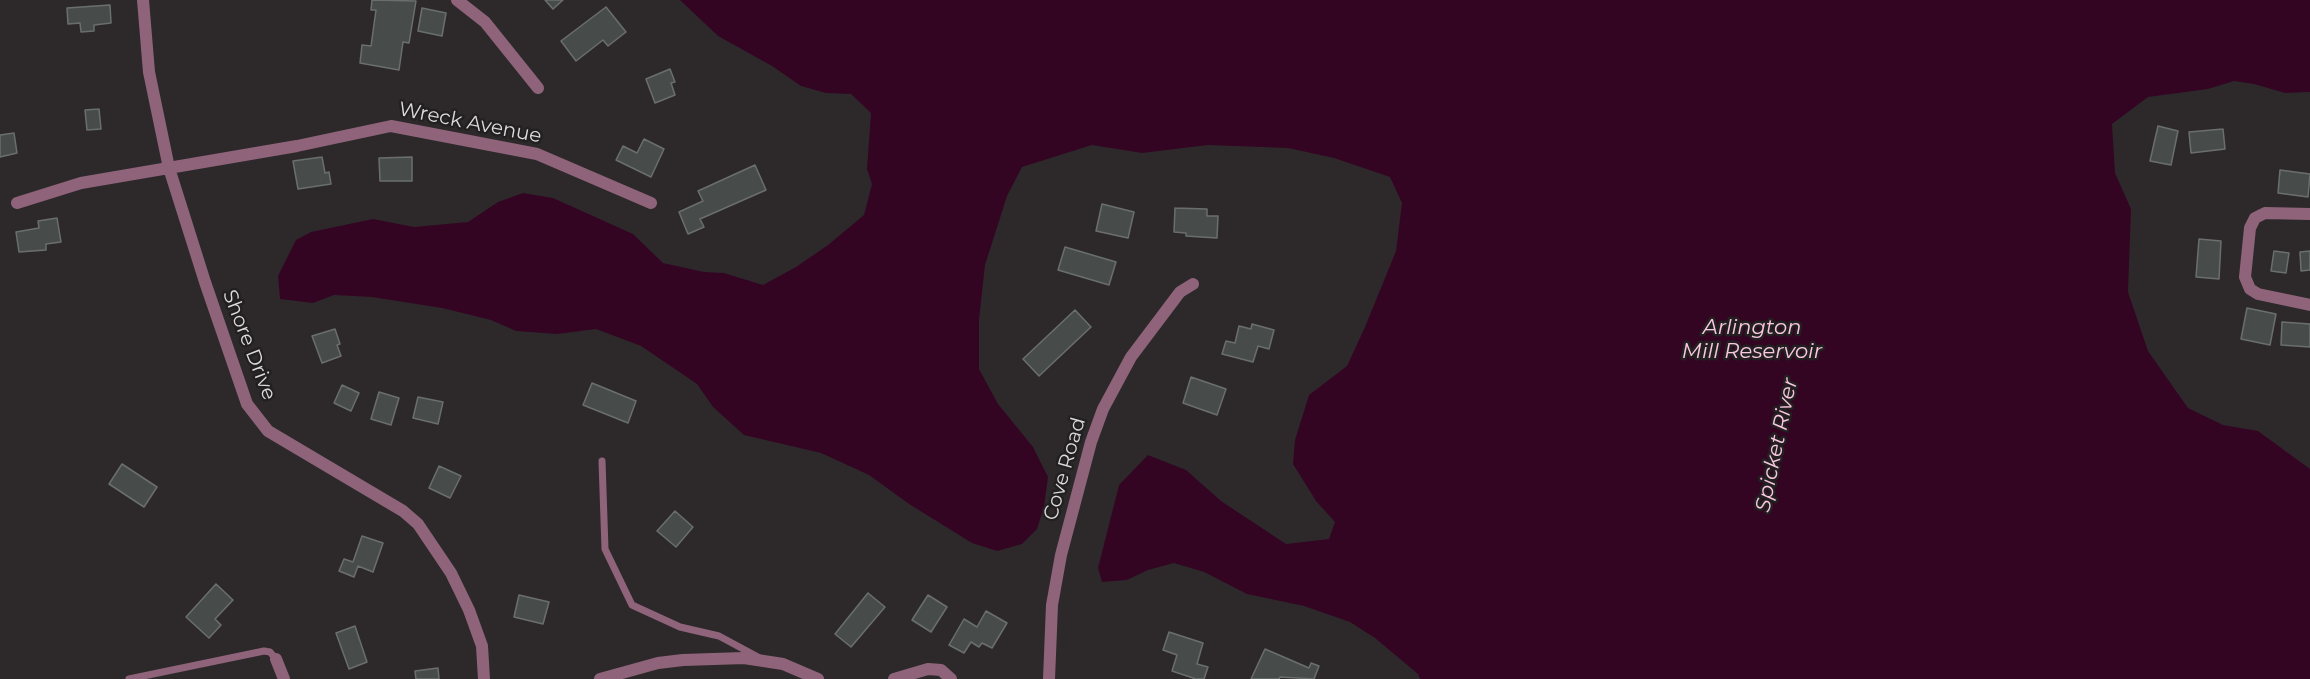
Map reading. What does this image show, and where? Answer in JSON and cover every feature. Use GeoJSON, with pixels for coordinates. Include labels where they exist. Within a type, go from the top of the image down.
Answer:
{"type":"FeatureCollection","features":[{"type":"Feature","properties":{"kind":"street","name":"Shore Drive"},"geometry":{"type":"LineString","coordinates":[[143,0],[149,72],[169,168],[247,404],[268,430],[403,511],[418,524],[451,573],[470,610],[482,646],[484,679]]}},
{"type":"Feature","properties":{"kind":"street"},"geometry":{"type":"LineString","coordinates":[[457,0],[485,22],[538,88]]}},
{"type":"Feature","properties":{"kind":"street","name":"Wreck Avenue"},"geometry":{"type":"LineString","coordinates":[[17,202],[81,183],[297,147],[391,126],[537,154],[651,203]]}},
{"type":"Feature","properties":{"kind":"street"},"geometry":{"type":"LineString","coordinates":[[2310,214],[2265,213],[2255,218],[2250,228],[2245,278],[2250,289],[2258,294],[2310,305]]}},
{"type":"Feature","properties":{"kind":"street","name":"Cove Road"},"geometry":{"type":"LineString","coordinates":[[1049,679],[1052,605],[1061,555],[1091,442],[1103,409],[1131,357],[1180,292],[1193,284]]}},
{"type":"Feature","properties":{"kind":"street"},"geometry":{"type":"LineString","coordinates":[[600,679],[636,668],[683,660],[744,658],[783,664],[818,679]]}},
{"type":"Feature","properties":{"kind":"street"},"geometry":{"type":"LineString","coordinates":[[276,659],[284,679]]}},
{"type":"Feature","properties":{"kind":"street"},"geometry":{"type":"LineString","coordinates":[[894,679],[928,669],[941,670],[951,679]]}},
{"type":"Feature","properties":{"kind":"lane"},"geometry":{"type":"LineString","coordinates":[[602,462],[605,549],[632,604],[680,627],[719,636],[763,660]]}},
{"type":"Feature","properties":{"kind":"lane"},"geometry":{"type":"LineString","coordinates":[[129,679],[264,651],[270,652],[276,659]]}},
{"type":"Feature","properties":{"kind":"water","name":"Arlington Mill Reservoir"},"geometry":{"type":"Polygon","coordinates":[[[680,0],[2310,0],[2310,92],[2285,93],[2234,81],[2208,89],[2148,97],[2112,124],[2115,173],[2131,209],[2128,292],[2148,351],[2188,408],[2223,425],[2258,431],[2310,469],[2310,679],[1420,679],[1418,674],[1375,638],[1350,622],[1304,606],[1247,594],[1204,572],[1174,563],[1148,570],[1127,580],[1102,582],[1098,568],[1119,485],[1148,455],[1186,470],[1221,501],[1286,544],[1329,539],[1335,522],[1316,501],[1293,464],[1295,440],[1309,395],[1347,366],[1365,327],[1396,251],[1402,203],[1390,177],[1334,158],[1288,148],[1208,145],[1142,153],[1092,145],[1022,167],[1007,196],[985,265],[979,320],[979,369],[998,404],[1033,447],[1048,477],[1044,507],[1037,529],[1022,544],[997,551],[972,543],[909,504],[869,475],[821,453],[744,435],[713,407],[697,384],[641,346],[596,329],[557,334],[516,331],[491,320],[442,308],[372,297],[334,295],[313,303],[280,299],[278,276],[296,240],[311,232],[373,219],[414,227],[468,222],[498,202],[523,193],[553,198],[633,234],[663,263],[704,272],[724,273],[763,285],[796,267],[828,245],[864,215],[872,184],[867,169],[871,113],[851,94],[826,93],[801,86],[772,66],[718,36],[680,0]]]}},
{"type":"Feature","properties":{"kind":"building"},"geometry":{"type":"Polygon","coordinates":[[[372,0],[416,1],[409,43],[403,42],[399,70],[360,63],[362,45],[371,46],[376,10],[371,10],[372,0]]]}},
{"type":"Feature","properties":{"kind":"building"},"geometry":{"type":"Polygon","coordinates":[[[545,0],[563,0],[553,9],[545,0]]]}},
{"type":"Feature","properties":{"kind":"building"},"geometry":{"type":"Polygon","coordinates":[[[110,5],[111,23],[94,25],[94,31],[81,32],[80,23],[68,24],[67,8],[110,5]]]}},
{"type":"Feature","properties":{"kind":"building"},"geometry":{"type":"Polygon","coordinates":[[[606,7],[626,32],[608,46],[603,40],[576,61],[561,41],[606,7]]]}},
{"type":"Feature","properties":{"kind":"building"},"geometry":{"type":"Polygon","coordinates":[[[422,8],[446,13],[442,36],[418,31],[422,8]]]}},
{"type":"Feature","properties":{"kind":"building"},"geometry":{"type":"Polygon","coordinates":[[[670,69],[675,82],[671,83],[675,95],[655,103],[646,79],[670,69]]]}},
{"type":"Feature","properties":{"kind":"building"},"geometry":{"type":"Polygon","coordinates":[[[99,109],[101,129],[87,130],[85,110],[99,109]]]}},
{"type":"Feature","properties":{"kind":"building"},"geometry":{"type":"Polygon","coordinates":[[[2158,126],[2178,131],[2171,165],[2150,161],[2158,126]]]}},
{"type":"Feature","properties":{"kind":"building"},"geometry":{"type":"Polygon","coordinates":[[[2223,129],[2225,149],[2191,153],[2189,132],[2223,129]]]}},
{"type":"Feature","properties":{"kind":"building"},"geometry":{"type":"Polygon","coordinates":[[[14,133],[17,153],[0,157],[0,135],[14,133]]]}},
{"type":"Feature","properties":{"kind":"building"},"geometry":{"type":"Polygon","coordinates":[[[644,139],[664,149],[651,177],[616,160],[623,146],[637,153],[644,139]]]}},
{"type":"Feature","properties":{"kind":"building"},"geometry":{"type":"Polygon","coordinates":[[[322,157],[325,173],[329,172],[331,184],[298,189],[293,161],[322,157]]]}},
{"type":"Feature","properties":{"kind":"building"},"geometry":{"type":"Polygon","coordinates":[[[412,157],[412,181],[380,181],[379,158],[412,157]]]}},
{"type":"Feature","properties":{"kind":"building"},"geometry":{"type":"Polygon","coordinates":[[[755,165],[766,190],[700,219],[704,227],[688,234],[679,212],[703,201],[698,191],[755,165]]]}},
{"type":"Feature","properties":{"kind":"building"},"geometry":{"type":"Polygon","coordinates":[[[2280,170],[2310,174],[2308,197],[2278,193],[2280,170]]]}},
{"type":"Feature","properties":{"kind":"building"},"geometry":{"type":"Polygon","coordinates":[[[1102,204],[1134,212],[1128,238],[1096,231],[1102,204]]]}},
{"type":"Feature","properties":{"kind":"building"},"geometry":{"type":"Polygon","coordinates":[[[1175,208],[1207,209],[1207,216],[1218,216],[1217,238],[1186,236],[1186,233],[1174,232],[1175,208]]]}},
{"type":"Feature","properties":{"kind":"building"},"geometry":{"type":"Polygon","coordinates":[[[57,218],[61,242],[46,244],[46,250],[19,252],[16,232],[39,228],[38,221],[57,218]]]}},
{"type":"Feature","properties":{"kind":"building"},"geometry":{"type":"Polygon","coordinates":[[[2199,239],[2221,241],[2219,279],[2196,277],[2199,239]]]}},
{"type":"Feature","properties":{"kind":"building"},"geometry":{"type":"Polygon","coordinates":[[[1065,247],[1116,262],[1109,285],[1058,270],[1065,247]]]}},
{"type":"Feature","properties":{"kind":"building"},"geometry":{"type":"Polygon","coordinates":[[[2274,251],[2289,253],[2286,273],[2271,271],[2274,251]]]}},
{"type":"Feature","properties":{"kind":"building"},"geometry":{"type":"Polygon","coordinates":[[[2310,251],[2310,270],[2301,271],[2300,252],[2310,251]]]}},
{"type":"Feature","properties":{"kind":"building"},"geometry":{"type":"Polygon","coordinates":[[[2247,308],[2276,314],[2270,345],[2241,339],[2247,308]]]}},
{"type":"Feature","properties":{"kind":"building"},"geometry":{"type":"Polygon","coordinates":[[[1075,310],[1091,327],[1039,376],[1023,359],[1075,310]]]}},
{"type":"Feature","properties":{"kind":"building"},"geometry":{"type":"Polygon","coordinates":[[[2282,322],[2310,324],[2310,347],[2281,345],[2282,322]]]}},
{"type":"Feature","properties":{"kind":"building"},"geometry":{"type":"Polygon","coordinates":[[[1252,324],[1274,330],[1269,349],[1258,346],[1253,362],[1222,354],[1226,341],[1235,343],[1239,326],[1251,329],[1252,324]]]}},
{"type":"Feature","properties":{"kind":"building"},"geometry":{"type":"Polygon","coordinates":[[[335,329],[341,356],[322,363],[312,336],[335,329]]]}},
{"type":"Feature","properties":{"kind":"building"},"geometry":{"type":"Polygon","coordinates":[[[1191,377],[1226,389],[1217,415],[1183,403],[1191,377]]]}},
{"type":"Feature","properties":{"kind":"building"},"geometry":{"type":"Polygon","coordinates":[[[592,383],[636,401],[628,423],[583,405],[592,383]]]}},
{"type":"Feature","properties":{"kind":"building"},"geometry":{"type":"Polygon","coordinates":[[[342,385],[359,393],[351,411],[334,403],[342,385]]]}},
{"type":"Feature","properties":{"kind":"building"},"geometry":{"type":"Polygon","coordinates":[[[379,392],[399,398],[391,425],[371,419],[379,392]]]}},
{"type":"Feature","properties":{"kind":"building"},"geometry":{"type":"Polygon","coordinates":[[[418,397],[443,402],[438,424],[413,418],[418,397]]]}},
{"type":"Feature","properties":{"kind":"building"},"geometry":{"type":"Polygon","coordinates":[[[122,464],[157,487],[144,507],[109,484],[122,464]]]}},
{"type":"Feature","properties":{"kind":"building"},"geometry":{"type":"Polygon","coordinates":[[[439,466],[461,476],[450,498],[429,488],[439,466]]]}},
{"type":"Feature","properties":{"kind":"building"},"geometry":{"type":"Polygon","coordinates":[[[675,511],[693,527],[676,547],[657,531],[675,511]]]}},
{"type":"Feature","properties":{"kind":"building"},"geometry":{"type":"Polygon","coordinates":[[[362,536],[383,543],[373,572],[358,566],[354,577],[339,571],[344,559],[353,562],[362,536]]]}},
{"type":"Feature","properties":{"kind":"building"},"geometry":{"type":"Polygon","coordinates":[[[216,584],[233,600],[215,619],[221,625],[209,638],[186,617],[216,584]]]}},
{"type":"Feature","properties":{"kind":"building"},"geometry":{"type":"Polygon","coordinates":[[[868,593],[885,607],[851,647],[835,634],[868,593]]]}},
{"type":"Feature","properties":{"kind":"building"},"geometry":{"type":"Polygon","coordinates":[[[519,595],[549,602],[543,624],[514,617],[519,595]]]}},
{"type":"Feature","properties":{"kind":"building"},"geometry":{"type":"Polygon","coordinates":[[[928,595],[947,607],[931,632],[912,620],[928,595]]]}},
{"type":"Feature","properties":{"kind":"building"},"geometry":{"type":"Polygon","coordinates":[[[986,611],[1007,623],[992,648],[982,643],[979,647],[971,642],[964,653],[949,645],[964,619],[977,627],[986,611]]]}},
{"type":"Feature","properties":{"kind":"building"},"geometry":{"type":"Polygon","coordinates":[[[355,626],[367,662],[349,669],[336,633],[355,626]]]}},
{"type":"Feature","properties":{"kind":"building"},"geometry":{"type":"Polygon","coordinates":[[[1169,632],[1203,643],[1197,664],[1208,667],[1204,679],[1196,679],[1172,671],[1177,655],[1163,650],[1169,632]]]}},
{"type":"Feature","properties":{"kind":"building"},"geometry":{"type":"Polygon","coordinates":[[[1265,649],[1309,668],[1311,663],[1319,666],[1314,679],[1280,677],[1279,679],[1251,679],[1265,649]]]}},
{"type":"Feature","properties":{"kind":"building"},"geometry":{"type":"Polygon","coordinates":[[[438,668],[439,679],[416,679],[415,671],[438,668]]]}},
{"type":"Feature","properties":{"kind":"water label","name":"Spicket River"},"geometry":{"type":"Point","coordinates":[1777,445]}}]}
